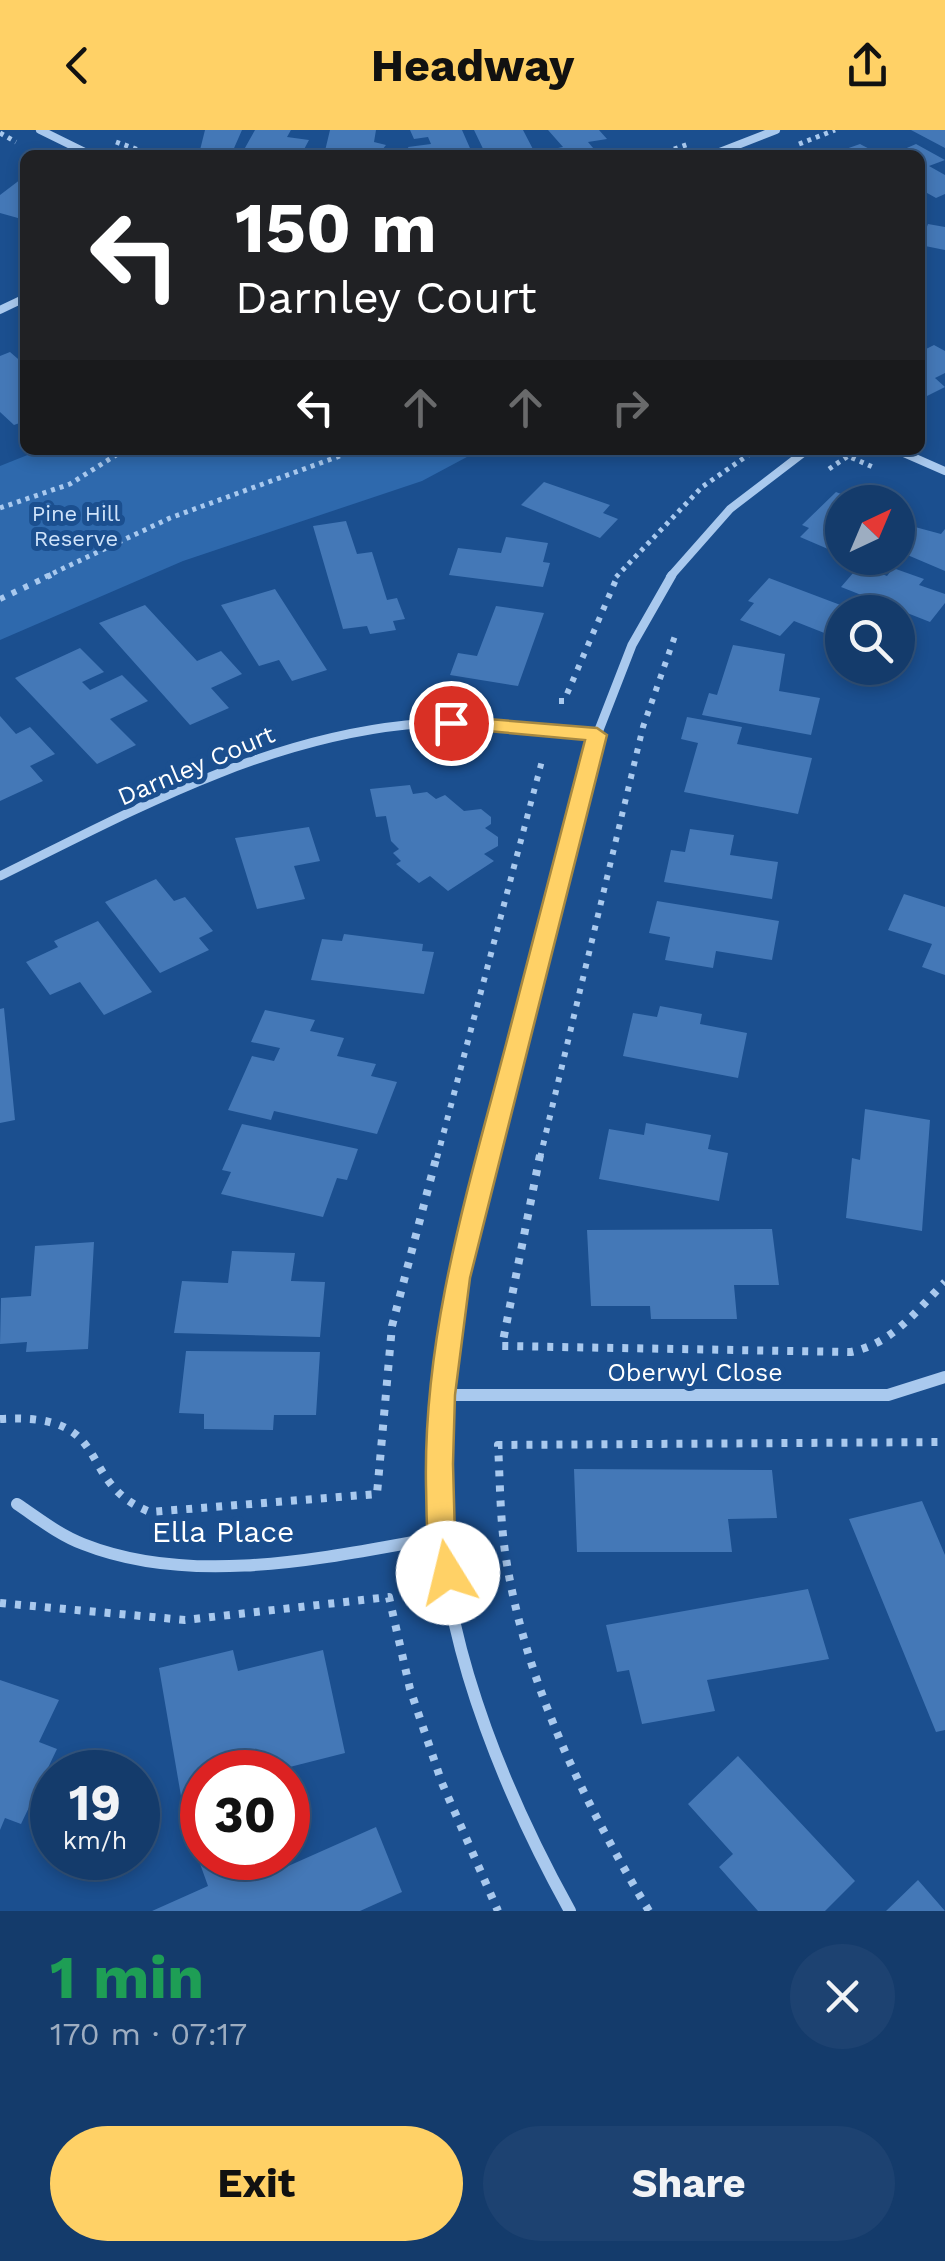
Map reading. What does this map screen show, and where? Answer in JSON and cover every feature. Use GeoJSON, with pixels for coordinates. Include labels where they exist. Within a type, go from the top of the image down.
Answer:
{"type":"FeatureCollection","features":[{"type":"Feature","properties":{"kind":"street"},"geometry":{"type":"LineString","coordinates":[[40,130],[81,150]]}},
{"type":"Feature","properties":{"kind":"street"},"geometry":{"type":"LineString","coordinates":[[725,150],[776,130]]}},
{"type":"Feature","properties":{"kind":"street"},"geometry":{"type":"LineString","coordinates":[[570,1911],[522,1810],[484,1714],[462,1644],[441,1537],[442,1395],[457,1278],[597,735],[639,624],[673,569],[735,502],[801,455]]}},
{"type":"Feature","properties":{"kind":"street"},"geometry":{"type":"LineString","coordinates":[[908,455],[945,471]]}},
{"type":"Feature","properties":{"kind":"street","name":"Darnley Court"},"geometry":{"type":"LineString","coordinates":[[0,876],[181,788],[248,760],[309,742],[377,728],[451,723],[508,724],[597,735]]}},
{"type":"Feature","properties":{"kind":"street","name":"Oberwyl Close"},"geometry":{"type":"LineString","coordinates":[[442,1395],[888,1395],[945,1377]]}},
{"type":"Feature","properties":{"kind":"street","name":"Ella Place"},"geometry":{"type":"LineString","coordinates":[[17,1504],[80,1544],[111,1554],[170,1562],[277,1560],[441,1537]]}},
{"type":"Feature","properties":{"kind":"path"},"geometry":{"type":"LineString","coordinates":[[0,508],[70,484],[116,455]]}},
{"type":"Feature","properties":{"kind":"path"},"geometry":{"type":"LineString","coordinates":[[0,598],[170,518],[342,455]]}},
{"type":"Feature","properties":{"kind":"path"},"geometry":{"type":"LineString","coordinates":[[821,475],[848,456]]}},
{"type":"Feature","properties":{"kind":"path"},"geometry":{"type":"LineString","coordinates":[[681,619],[643,726],[532,1186],[502,1346],[851,1352],[875,1347],[896,1332],[945,1282]]}},
{"type":"Feature","properties":{"kind":"path"},"geometry":{"type":"LineString","coordinates":[[0,1419],[28,1414],[60,1422],[81,1436],[108,1477],[144,1510],[168,1513],[377,1494],[392,1326],[545,757],[526,754]]}},
{"type":"Feature","properties":{"kind":"path"},"geometry":{"type":"LineString","coordinates":[[649,1911],[619,1864],[567,1756],[531,1658],[505,1553],[498,1445],[945,1442]]}},
{"type":"Feature","properties":{"kind":"path"},"geometry":{"type":"LineString","coordinates":[[0,1604],[186,1620],[389,1597],[410,1689],[442,1783],[498,1911]]}},
{"type":"Feature","properties":{"kind":"green space","name":"Pine Hill Reserve"},"geometry":{"type":"Polygon","coordinates":[[[28,455],[471,455],[422,481],[183,561],[0,640],[0,466],[28,455]]]}},
{"type":"Feature","properties":{"kind":"building"},"geometry":{"type":"Polygon","coordinates":[[[205,130],[242,130],[233,150],[200,150],[205,130]]]}},
{"type":"Feature","properties":{"kind":"building"},"geometry":{"type":"Polygon","coordinates":[[[255,130],[291,130],[287,137],[309,140],[304,150],[244,150],[255,130]]]}},
{"type":"Feature","properties":{"kind":"building"},"geometry":{"type":"Polygon","coordinates":[[[330,130],[376,130],[374,142],[386,145],[382,150],[325,150],[330,130]]]}},
{"type":"Feature","properties":{"kind":"building"},"geometry":{"type":"Polygon","coordinates":[[[410,130],[462,130],[471,150],[409,150],[408,147],[431,144],[428,137],[414,139],[410,130]]]}},
{"type":"Feature","properties":{"kind":"building"},"geometry":{"type":"Polygon","coordinates":[[[474,130],[523,130],[533,150],[484,150],[474,130]]]}},
{"type":"Feature","properties":{"kind":"building"},"geometry":{"type":"Polygon","coordinates":[[[548,130],[599,130],[607,139],[588,142],[595,150],[558,148],[563,147],[548,130]]]}},
{"type":"Feature","properties":{"kind":"building"},"geometry":{"type":"Polygon","coordinates":[[[911,130],[945,130],[945,148],[911,130]]]}},
{"type":"Feature","properties":{"kind":"building"},"geometry":{"type":"Polygon","coordinates":[[[860,144],[871,150],[843,150],[860,144]]]}},
{"type":"Feature","properties":{"kind":"building"},"geometry":{"type":"Polygon","coordinates":[[[916,144],[945,160],[929,166],[945,175],[945,194],[936,198],[925,192],[925,150],[902,150],[916,144]]]}},
{"type":"Feature","properties":{"kind":"building"},"geometry":{"type":"Polygon","coordinates":[[[20,180],[20,219],[0,213],[0,195],[20,180]]]}},
{"type":"Feature","properties":{"kind":"building"},"geometry":{"type":"Polygon","coordinates":[[[928,224],[945,227],[945,250],[925,246],[928,224]]]}},
{"type":"Feature","properties":{"kind":"building"},"geometry":{"type":"Polygon","coordinates":[[[934,345],[945,351],[945,373],[935,378],[945,387],[925,397],[925,350],[934,345]]]}},
{"type":"Feature","properties":{"kind":"building"},"geometry":{"type":"Polygon","coordinates":[[[10,352],[20,361],[20,423],[14,425],[0,412],[0,356],[10,352]]]}},
{"type":"Feature","properties":{"kind":"building"},"geometry":{"type":"Polygon","coordinates":[[[544,482],[610,505],[603,513],[618,519],[600,538],[521,505],[544,482]]]}},
{"type":"Feature","properties":{"kind":"building"},"geometry":{"type":"Polygon","coordinates":[[[825,503],[825,548],[800,537],[809,528],[802,525],[825,503]]]}},
{"type":"Feature","properties":{"kind":"building"},"geometry":{"type":"Polygon","coordinates":[[[346,521],[357,554],[372,552],[387,600],[397,598],[405,619],[393,621],[396,630],[370,634],[367,626],[343,629],[313,526],[346,521]]]}},
{"type":"Feature","properties":{"kind":"building"},"geometry":{"type":"Polygon","coordinates":[[[915,527],[941,534],[945,529],[945,571],[915,558],[915,527]]]}},
{"type":"Feature","properties":{"kind":"building"},"geometry":{"type":"Polygon","coordinates":[[[506,537],[548,543],[543,562],[550,563],[543,587],[449,575],[458,548],[501,553],[506,537]]]}},
{"type":"Feature","properties":{"kind":"building"},"geometry":{"type":"Polygon","coordinates":[[[851,575],[913,575],[924,579],[919,585],[945,594],[945,603],[930,622],[915,616],[915,595],[861,595],[841,587],[851,575]]]}},
{"type":"Feature","properties":{"kind":"building"},"geometry":{"type":"Polygon","coordinates":[[[769,578],[825,599],[825,633],[794,621],[780,636],[740,620],[754,603],[748,601],[769,578]]]}},
{"type":"Feature","properties":{"kind":"building"},"geometry":{"type":"Polygon","coordinates":[[[275,589],[327,670],[292,681],[279,660],[259,666],[221,605],[275,589]]]}},
{"type":"Feature","properties":{"kind":"building"},"geometry":{"type":"Polygon","coordinates":[[[145,605],[197,661],[221,651],[242,674],[211,688],[229,708],[190,725],[99,623],[145,605]]]}},
{"type":"Feature","properties":{"kind":"building"},"geometry":{"type":"Polygon","coordinates":[[[496,606],[544,613],[518,686],[450,675],[458,653],[477,656],[496,606]]]}},
{"type":"Feature","properties":{"kind":"building"},"geometry":{"type":"Polygon","coordinates":[[[733,645],[785,654],[779,691],[820,698],[811,735],[702,715],[709,693],[717,695],[733,645]]]}},
{"type":"Feature","properties":{"kind":"building"},"geometry":{"type":"Polygon","coordinates":[[[80,648],[104,672],[82,682],[90,690],[122,675],[148,701],[110,719],[136,745],[97,764],[15,678],[80,648]]]}},
{"type":"Feature","properties":{"kind":"building"},"geometry":{"type":"Polygon","coordinates":[[[0,716],[16,734],[30,727],[55,754],[30,766],[43,781],[0,801],[0,716]]]}},
{"type":"Feature","properties":{"kind":"building"},"geometry":{"type":"Polygon","coordinates":[[[687,717],[742,727],[737,744],[812,758],[798,814],[684,792],[698,743],[681,739],[687,717]]]}},
{"type":"Feature","properties":{"kind":"building"},"geometry":{"type":"Polygon","coordinates":[[[410,785],[413,794],[427,792],[436,799],[445,795],[464,811],[481,809],[491,817],[491,824],[485,828],[498,837],[498,846],[484,854],[494,861],[448,891],[430,876],[419,883],[396,864],[401,861],[393,853],[399,849],[391,841],[386,816],[376,817],[370,789],[410,785]]]}},
{"type":"Feature","properties":{"kind":"building"},"geometry":{"type":"Polygon","coordinates":[[[309,827],[320,861],[294,866],[305,899],[257,909],[235,838],[309,827]]]}},
{"type":"Feature","properties":{"kind":"building"},"geometry":{"type":"Polygon","coordinates":[[[690,829],[734,835],[730,855],[778,862],[772,899],[664,882],[671,850],[685,852],[690,829]]]}},
{"type":"Feature","properties":{"kind":"building"},"geometry":{"type":"Polygon","coordinates":[[[156,879],[174,901],[185,897],[213,931],[199,938],[209,950],[160,973],[105,902],[156,879]]]}},
{"type":"Feature","properties":{"kind":"building"},"geometry":{"type":"Polygon","coordinates":[[[904,894],[945,907],[945,975],[922,967],[932,944],[888,930],[904,894]]]}},
{"type":"Feature","properties":{"kind":"building"},"geometry":{"type":"Polygon","coordinates":[[[657,901],[779,921],[772,960],[716,951],[713,968],[665,960],[670,937],[649,933],[657,901]]]}},
{"type":"Feature","properties":{"kind":"building"},"geometry":{"type":"Polygon","coordinates":[[[98,921],[152,992],[104,1015],[80,982],[50,995],[26,962],[58,947],[54,941],[98,921]]]}},
{"type":"Feature","properties":{"kind":"building"},"geometry":{"type":"Polygon","coordinates":[[[344,934],[423,944],[422,951],[434,952],[424,994],[311,980],[322,939],[342,941],[344,934]]]}},
{"type":"Feature","properties":{"kind":"building"},"geometry":{"type":"Polygon","coordinates":[[[660,1006],[702,1014],[700,1024],[747,1033],[738,1078],[623,1056],[633,1013],[657,1017],[660,1006]]]}},
{"type":"Feature","properties":{"kind":"building"},"geometry":{"type":"Polygon","coordinates":[[[4,1008],[15,1120],[0,1123],[0,1009],[4,1008]]]}},
{"type":"Feature","properties":{"kind":"building"},"geometry":{"type":"Polygon","coordinates":[[[265,1010],[315,1020],[310,1031],[344,1038],[337,1056],[376,1064],[371,1076],[397,1082],[377,1134],[274,1111],[271,1120],[228,1110],[252,1056],[274,1061],[280,1048],[251,1042],[265,1010]]]}},
{"type":"Feature","properties":{"kind":"building"},"geometry":{"type":"Polygon","coordinates":[[[865,1109],[930,1120],[922,1231],[846,1218],[852,1158],[860,1160],[865,1109]]]}},
{"type":"Feature","properties":{"kind":"building"},"geometry":{"type":"Polygon","coordinates":[[[646,1123],[711,1135],[708,1149],[728,1153],[719,1201],[599,1179],[609,1129],[644,1135],[646,1123]]]}},
{"type":"Feature","properties":{"kind":"building"},"geometry":{"type":"Polygon","coordinates":[[[242,1124],[358,1149],[347,1180],[337,1178],[323,1217],[221,1194],[231,1172],[222,1170],[242,1124]]]}},
{"type":"Feature","properties":{"kind":"building"},"geometry":{"type":"Polygon","coordinates":[[[772,1229],[779,1285],[734,1285],[737,1319],[651,1319],[650,1306],[591,1306],[587,1230],[772,1229]]]}},
{"type":"Feature","properties":{"kind":"building"},"geometry":{"type":"Polygon","coordinates":[[[94,1242],[88,1349],[26,1352],[27,1342],[0,1344],[1,1298],[31,1296],[35,1246],[94,1242]]]}},
{"type":"Feature","properties":{"kind":"building"},"geometry":{"type":"Polygon","coordinates":[[[232,1251],[295,1253],[291,1281],[325,1282],[320,1337],[174,1333],[182,1281],[228,1283],[232,1251]]]}},
{"type":"Feature","properties":{"kind":"building"},"geometry":{"type":"Polygon","coordinates":[[[186,1351],[320,1352],[316,1415],[274,1415],[273,1430],[204,1429],[204,1414],[179,1413],[186,1351]]]}},
{"type":"Feature","properties":{"kind":"building"},"geometry":{"type":"Polygon","coordinates":[[[574,1469],[772,1470],[777,1518],[728,1519],[732,1552],[577,1552],[574,1469]]]}},
{"type":"Feature","properties":{"kind":"building"},"geometry":{"type":"Polygon","coordinates":[[[922,1501],[945,1555],[945,1730],[936,1732],[849,1519],[922,1501]]]}},
{"type":"Feature","properties":{"kind":"building"},"geometry":{"type":"Polygon","coordinates":[[[808,1589],[829,1659],[707,1680],[715,1711],[642,1724],[629,1670],[617,1672],[606,1625],[808,1589]]]}},
{"type":"Feature","properties":{"kind":"building"},"geometry":{"type":"Polygon","coordinates":[[[233,1650],[238,1671],[323,1650],[345,1753],[310,1762],[310,1750],[180,1750],[180,1790],[159,1668],[233,1650]]]}},
{"type":"Feature","properties":{"kind":"building"},"geometry":{"type":"Polygon","coordinates":[[[0,1680],[59,1700],[39,1742],[57,1749],[30,1750],[30,1805],[21,1824],[5,1818],[0,1830],[0,1680]]]}},
{"type":"Feature","properties":{"kind":"building"},"geometry":{"type":"Polygon","coordinates":[[[738,1756],[855,1881],[825,1911],[758,1911],[719,1867],[733,1854],[688,1804],[738,1756]]]}},
{"type":"Feature","properties":{"kind":"building"},"geometry":{"type":"Polygon","coordinates":[[[376,1827],[402,1892],[360,1911],[152,1911],[208,1886],[206,1880],[310,1880],[310,1856],[376,1827]]]}},
{"type":"Feature","properties":{"kind":"building"},"geometry":{"type":"Polygon","coordinates":[[[918,1880],[945,1911],[886,1911],[918,1880]]]}},
{"type":"Feature","properties":{"kind":"route"},"geometry":{"type":"LineString","coordinates":[[448,1573],[441,1537],[439,1464],[442,1395],[457,1278],[597,735],[508,724],[451,723]]}}]}
